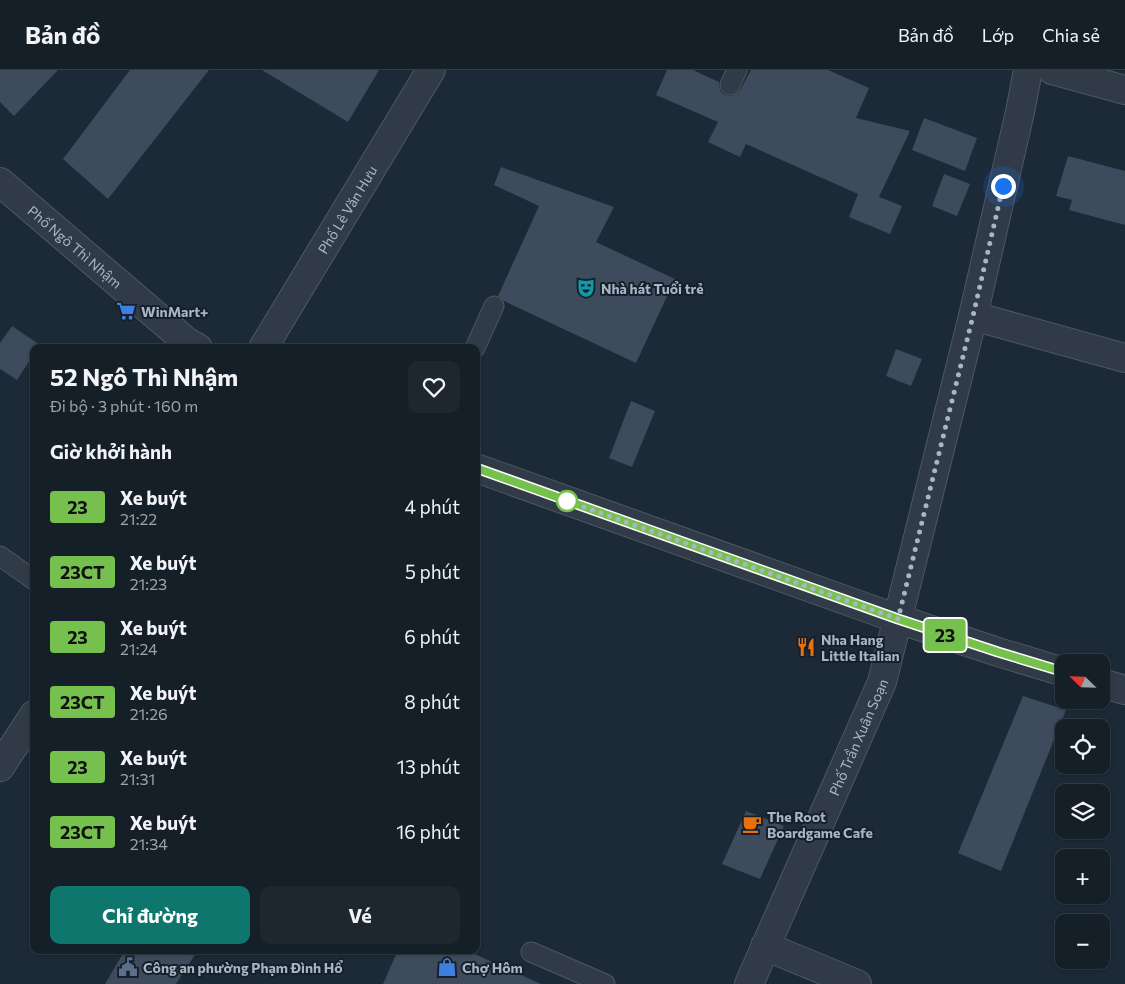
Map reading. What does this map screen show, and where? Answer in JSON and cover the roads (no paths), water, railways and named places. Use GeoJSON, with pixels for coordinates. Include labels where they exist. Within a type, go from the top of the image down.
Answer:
{"type":"FeatureCollection","features":[{"type":"Feature","properties":{"kind":"street","name":"Phố Lê Văn Hưu"},"geometry":{"type":"LineString","coordinates":[[265,344],[431,70]]}},
{"type":"Feature","properties":{"kind":"street","name":"Phố Trần Xuân Soạn"},"geometry":{"type":"LineString","coordinates":[[749,984],[882,682],[973,316],[1028,70]]}},
{"type":"Feature","properties":{"kind":"street"},"geometry":{"type":"LineString","coordinates":[[1052,70],[1125,90]]}},
{"type":"Feature","properties":{"kind":"street","name":"Phố Ngô Thì Nhậm"},"geometry":{"type":"LineString","coordinates":[[0,182],[191,344]]}},
{"type":"Feature","properties":{"kind":"street"},"geometry":{"type":"LineString","coordinates":[[973,316],[1125,358]]}},
{"type":"Feature","properties":{"kind":"street"},"geometry":{"type":"LineString","coordinates":[[480,469],[898,619],[1055,669]]}},
{"type":"Feature","properties":{"kind":"street"},"geometry":{"type":"LineString","coordinates":[[1110,686],[1125,690]]}},
{"type":"Feature","properties":{"kind":"street"},"geometry":{"type":"LineString","coordinates":[[0,767],[30,720]]}},
{"type":"Feature","properties":{"kind":"street"},"geometry":{"type":"LineString","coordinates":[[766,946],[857,984]]}},
{"type":"Feature","properties":{"kind":"lane"},"geometry":{"type":"LineString","coordinates":[[477,344],[494,306]]}},
{"type":"Feature","properties":{"kind":"lane"},"geometry":{"type":"LineString","coordinates":[[0,556],[30,577]]}},
{"type":"Feature","properties":{"kind":"lane"},"geometry":{"type":"LineString","coordinates":[[531,952],[605,984]]}},
{"type":"Feature","properties":{"kind":"place","name":"Nhà hát Tuổi trẻ"},"geometry":{"type":"Point","coordinates":[586,288]}},
{"type":"Feature","properties":{"kind":"place","name":"WinMart+"},"geometry":{"type":"Point","coordinates":[126,311]}},
{"type":"Feature","properties":{"kind":"place","name":"Nha Hang Little Italian"},"geometry":{"type":"Point","coordinates":[806,647]}},
{"type":"Feature","properties":{"kind":"place","name":"The Root Boardgame Cafe"},"geometry":{"type":"Point","coordinates":[752,824]}},
{"type":"Feature","properties":{"kind":"place","name":"Công an phường Phạm Đình Hổ"},"geometry":{"type":"Point","coordinates":[128,967]}},
{"type":"Feature","properties":{"kind":"place","name":"Chợ Hôm"},"geometry":{"type":"Point","coordinates":[447,967]}}]}
